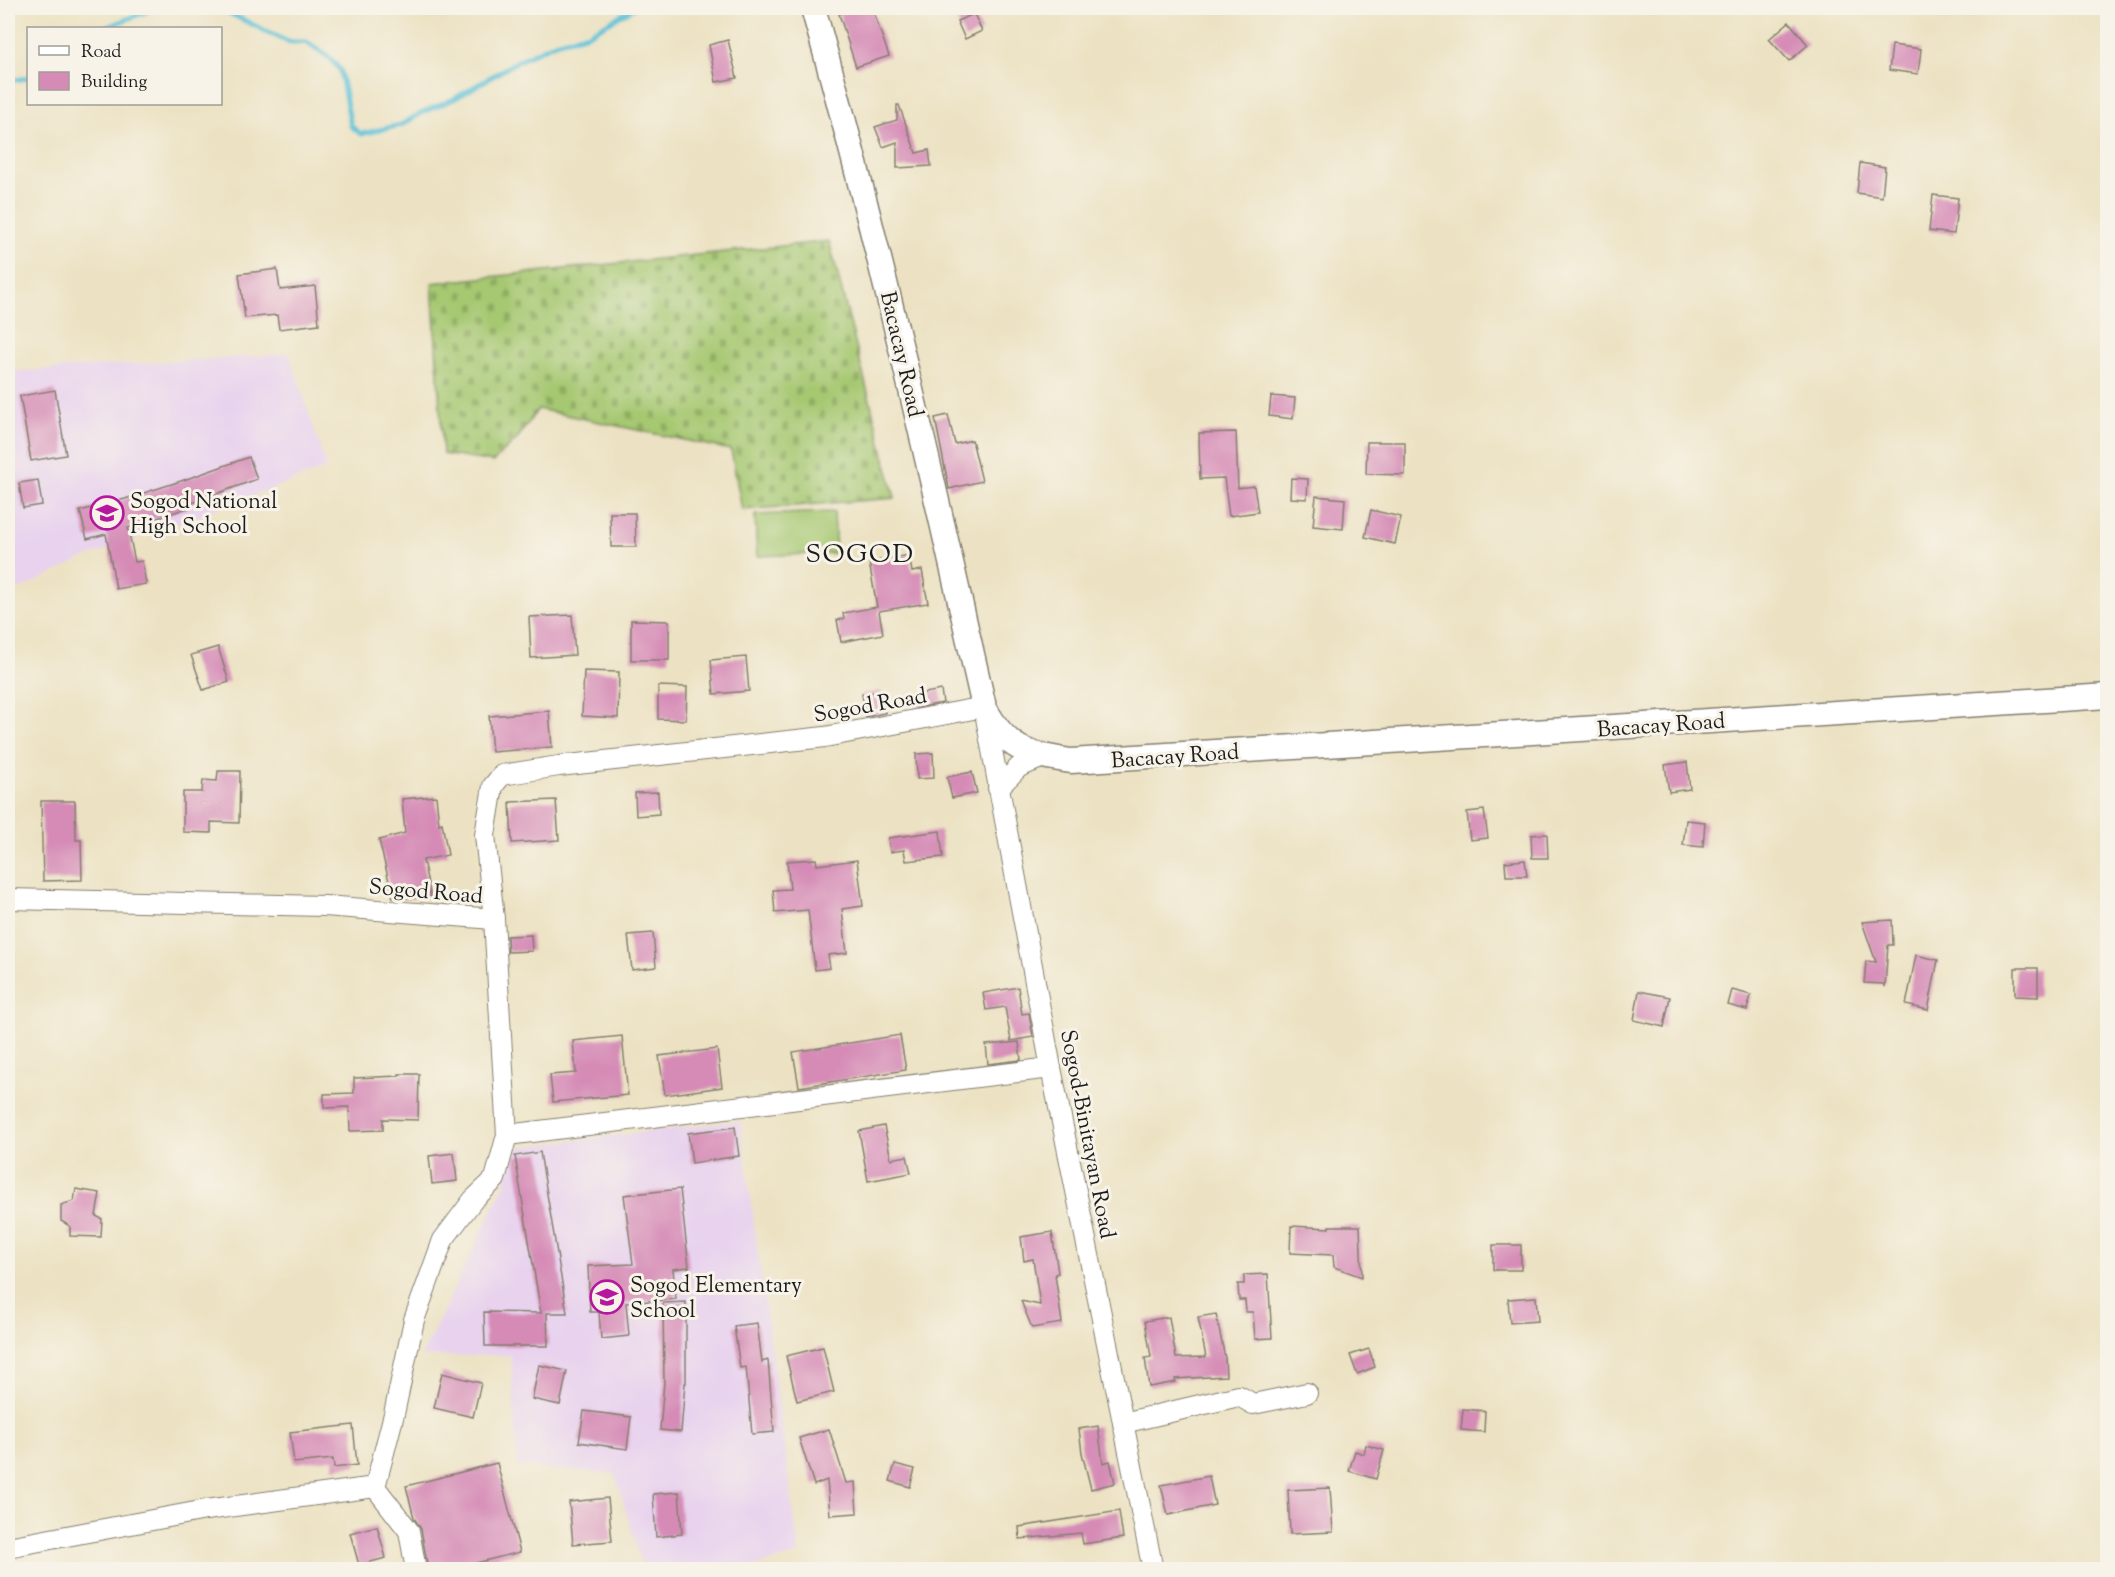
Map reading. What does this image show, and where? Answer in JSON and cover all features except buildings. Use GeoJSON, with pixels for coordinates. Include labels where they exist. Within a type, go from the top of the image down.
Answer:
{"type":"FeatureCollection","features":[{"type":"Feature","properties":{"kind":"main road","name":"Bacacay Road"},"geometry":{"type":"LineString","coordinates":[[813,8],[852,146],[906,363],[984,707],[1004,738],[1020,749],[1043,757],[1071,761],[2108,696]]}},
{"type":"Feature","properties":{"kind":"street","name":"Sogod-Binitayan Road"},"geometry":{"type":"LineString","coordinates":[[984,707],[1051,1068],[1153,1569]]}},
{"type":"Feature","properties":{"kind":"street","name":"Sogod Road"},"geometry":{"type":"LineString","coordinates":[[8,899],[325,906],[494,919],[485,835],[493,786],[502,775],[559,766],[825,737],[984,707]]}},
{"type":"Feature","properties":{"kind":"street"},"geometry":{"type":"LineString","coordinates":[[998,788],[1019,767],[1043,757]]}},
{"type":"Feature","properties":{"kind":"street"},"geometry":{"type":"LineString","coordinates":[[375,1487],[394,1414],[414,1320],[443,1240],[473,1200],[495,1179],[507,1135],[494,919]]}},
{"type":"Feature","properties":{"kind":"street"},"geometry":{"type":"LineString","coordinates":[[507,1135],[1051,1068]]}},
{"type":"Feature","properties":{"kind":"street"},"geometry":{"type":"LineString","coordinates":[[1123,1423],[1239,1396],[1253,1404],[1307,1393]]}},
{"type":"Feature","properties":{"kind":"street"},"geometry":{"type":"LineString","coordinates":[[8,1547],[206,1510],[375,1487]]}},
{"type":"Feature","properties":{"kind":"street"},"geometry":{"type":"LineString","coordinates":[[375,1487],[409,1531],[416,1569]]}},
{"type":"Feature","properties":{"kind":"shaded area","name":"Sogod National High School"},"geometry":{"type":"Polygon","coordinates":[[[289,354],[327,468],[84,558],[8,595],[8,372],[289,354]]]}},
{"type":"Feature","properties":{"kind":"shaded area","name":"Sogod Elementary School"},"geometry":{"type":"Polygon","coordinates":[[[740,1121],[799,1554],[744,1569],[643,1569],[615,1474],[517,1466],[511,1355],[421,1357],[505,1184],[509,1148],[740,1121]]]}},
{"type":"Feature","properties":{"kind":"green space"},"geometry":{"type":"Polygon","coordinates":[[[829,241],[895,498],[742,510],[731,450],[538,409],[517,439],[493,462],[443,454],[432,283],[829,241]]]}},
{"type":"Feature","properties":{"kind":"green space"},"geometry":{"type":"Polygon","coordinates":[[[834,512],[836,553],[757,556],[755,515],[834,512]]]}},
{"type":"Feature","properties":{"kind":"waterway"},"geometry":{"type":"LineString","coordinates":[[107,27],[156,8]]}},
{"type":"Feature","properties":{"kind":"waterway"},"geometry":{"type":"LineString","coordinates":[[219,8],[288,42],[306,42],[330,58],[340,70],[351,126],[361,134],[401,125],[423,112],[454,99],[518,61],[555,43],[588,34],[634,8]]}},
{"type":"Feature","properties":{"kind":"waterway"},"geometry":{"type":"LineString","coordinates":[[8,81],[27,78]]}},
{"type":"Feature","properties":{"kind":"place","name":"Sogod National High School"},"geometry":{"type":"Point","coordinates":[107,513]}},
{"type":"Feature","properties":{"kind":"place","name":"Sogod Elementary School"},"geometry":{"type":"Point","coordinates":[607,1297]}},
{"type":"Feature","properties":{"kind":"district","name":"SOGOD"},"geometry":{"type":"Point","coordinates":[860,553]}}]}
